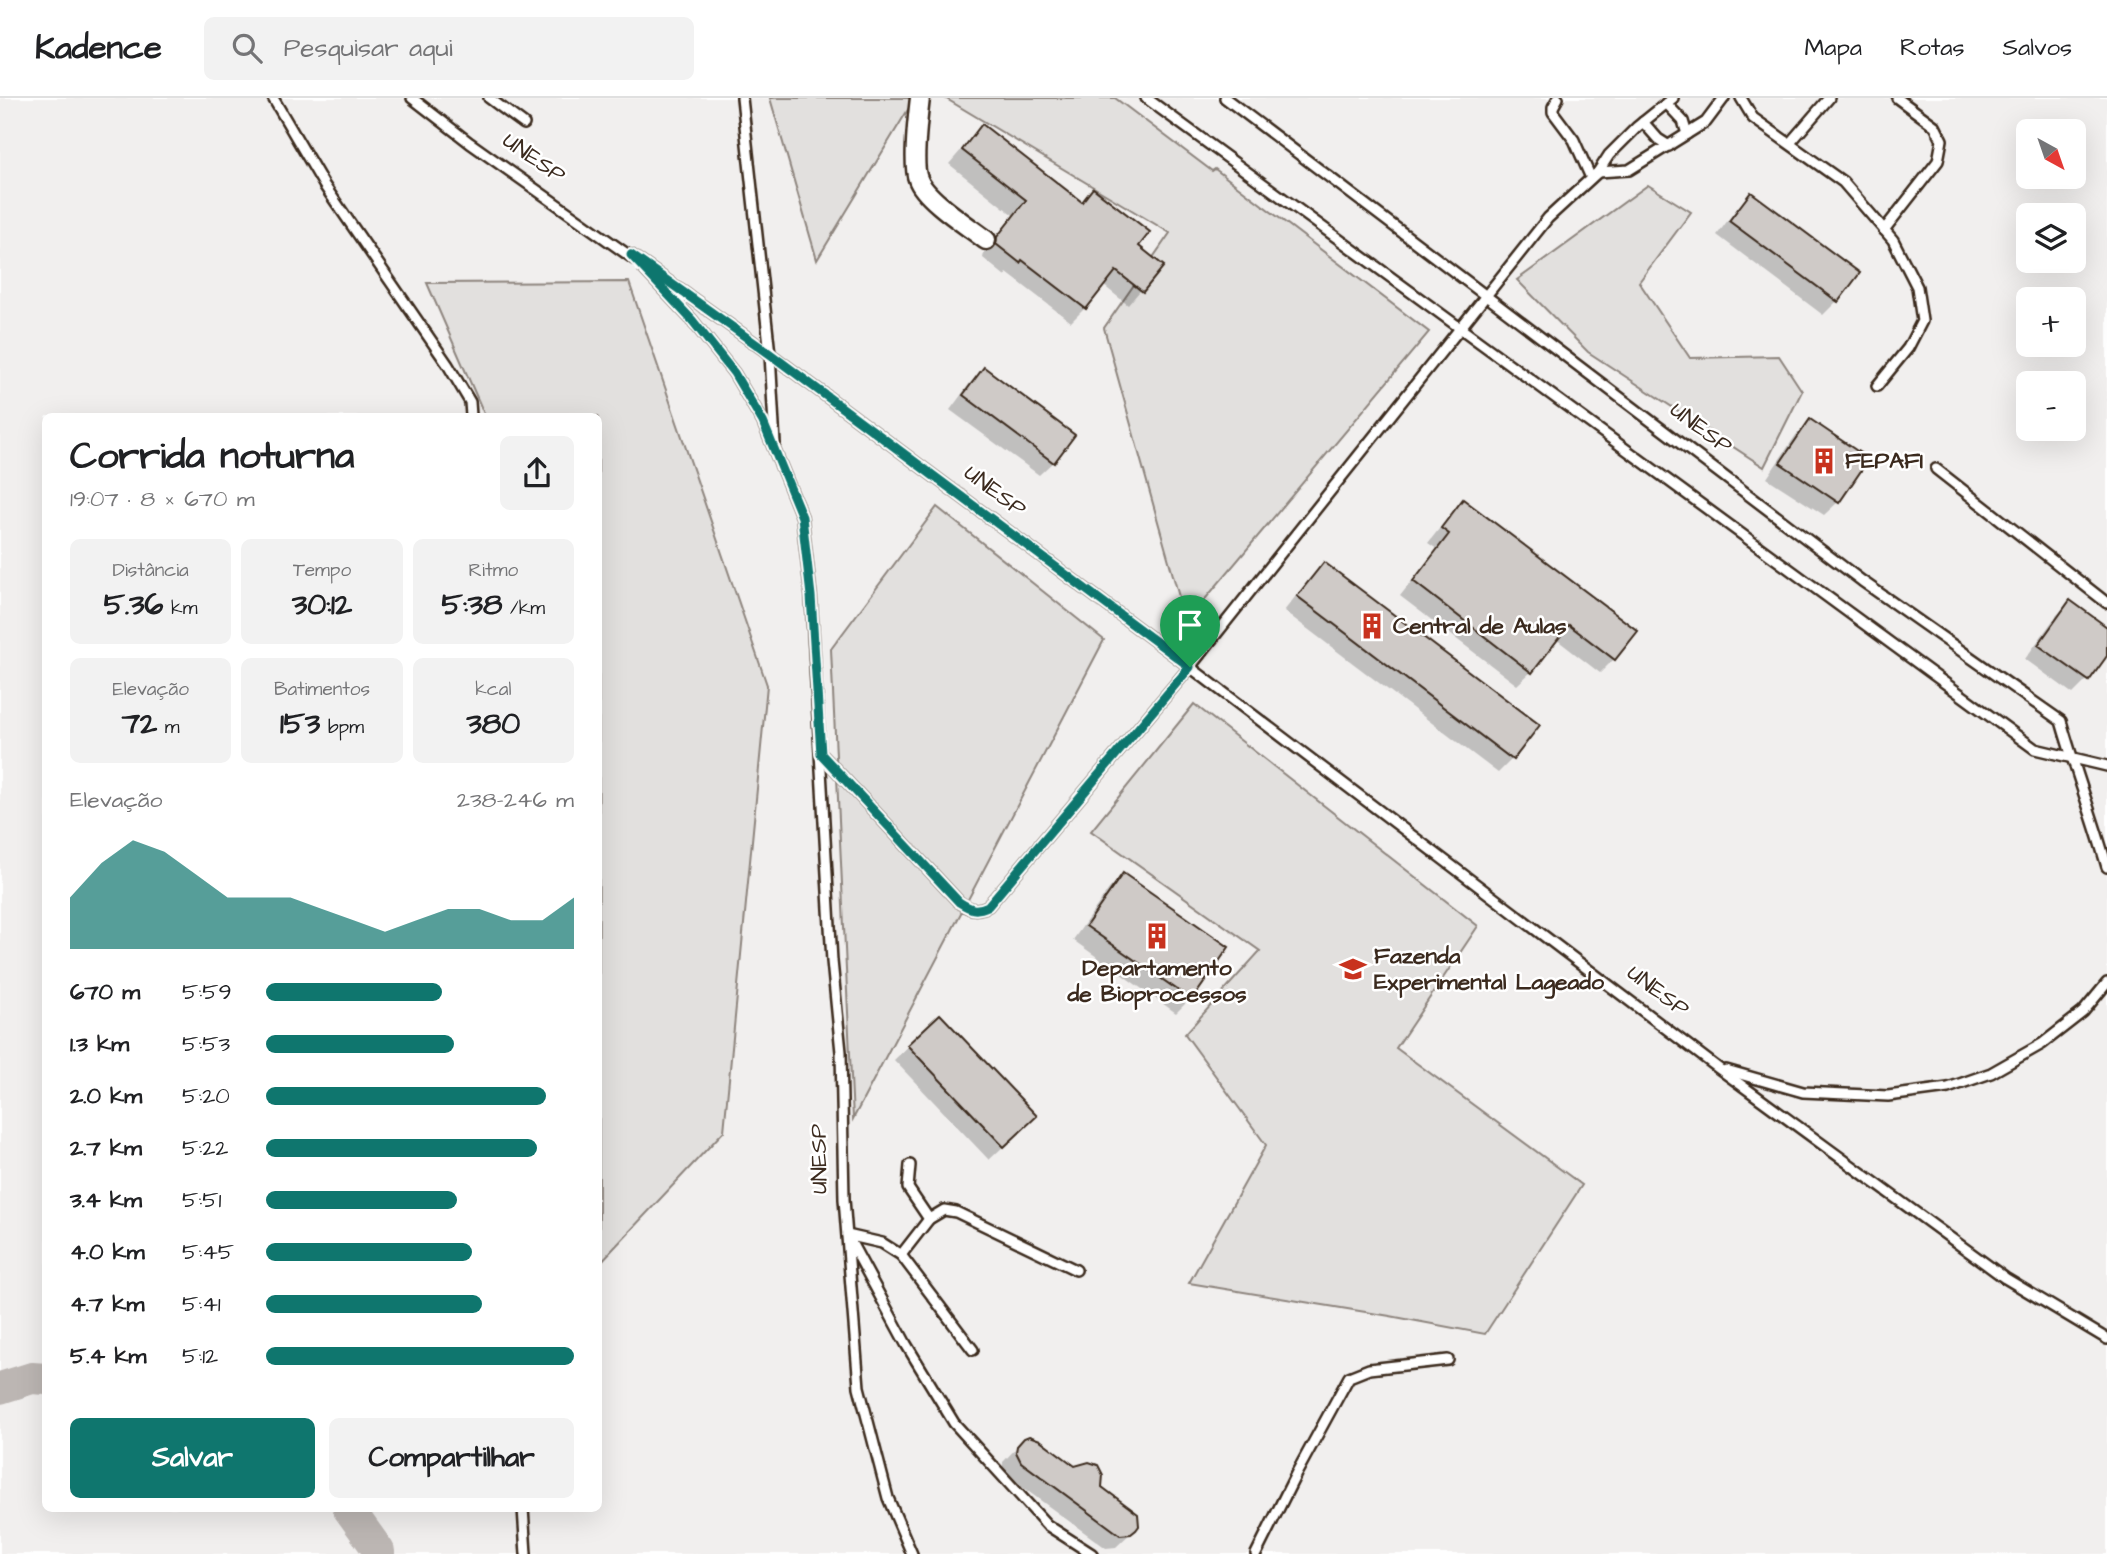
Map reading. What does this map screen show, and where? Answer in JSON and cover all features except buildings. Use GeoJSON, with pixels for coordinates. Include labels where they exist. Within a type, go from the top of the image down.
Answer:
{"type":"FeatureCollection","features":[{"type":"Feature","properties":{"kind":"street"},"geometry":{"type":"LineString","coordinates":[[920,98],[916,127],[917,178],[928,195],[986,240]]}},
{"type":"Feature","properties":{"kind":"lane"},"geometry":{"type":"LineString","coordinates":[[273,98],[324,185],[448,365],[470,402],[471,413]]}},
{"type":"Feature","properties":{"kind":"lane","name":"UNESP"},"geometry":{"type":"LineString","coordinates":[[412,98],[470,143],[770,354],[1190,667],[1718,1068],[2005,1278],[2107,1339]]}},
{"type":"Feature","properties":{"kind":"lane","name":"UNESP"},"geometry":{"type":"LineString","coordinates":[[489,98],[524,124]]}},
{"type":"Feature","properties":{"kind":"lane","name":"UNESP"},"geometry":{"type":"LineString","coordinates":[[741,98],[770,354],[775,453]]}},
{"type":"Feature","properties":{"kind":"lane"},"geometry":{"type":"LineString","coordinates":[[1146,98],[2035,749],[2107,766]]}},
{"type":"Feature","properties":{"kind":"lane","name":"UNESP"},"geometry":{"type":"LineString","coordinates":[[1225,98],[1861,581],[2062,721],[2071,759],[2107,867]]}},
{"type":"Feature","properties":{"kind":"lane"},"geometry":{"type":"LineString","coordinates":[[1558,98],[1553,112],[1595,175]]}},
{"type":"Feature","properties":{"kind":"lane"},"geometry":{"type":"LineString","coordinates":[[1595,175],[1629,170],[1706,122],[1724,98]]}},
{"type":"Feature","properties":{"kind":"lane"},"geometry":{"type":"LineString","coordinates":[[1741,98],[1753,118],[1843,182],[1893,240],[1917,287],[1922,321],[1908,348],[1877,386]]}},
{"type":"Feature","properties":{"kind":"lane"},"geometry":{"type":"LineString","coordinates":[[1790,143],[1829,98]]}},
{"type":"Feature","properties":{"kind":"lane"},"geometry":{"type":"LineString","coordinates":[[1884,230],[1938,162],[1942,140],[1935,126],[1897,98]]}},
{"type":"Feature","properties":{"kind":"lane"},"geometry":{"type":"LineString","coordinates":[[821,754],[959,902],[970,910],[981,910],[988,906],[1190,667],[1548,218],[1595,175],[1609,155],[1643,122],[1670,101],[1683,121],[1687,134]]}},
{"type":"Feature","properties":{"kind":"lane"},"geometry":{"type":"LineString","coordinates":[[1643,122],[1658,139],[1669,146]]}},
{"type":"Feature","properties":{"kind":"lane","name":"UNESP"},"geometry":{"type":"LineString","coordinates":[[631,255],[692,320],[734,373],[763,422],[802,517],[811,596],[832,961],[841,1052],[844,1199],[859,1387],[888,1498],[912,1554]]}},
{"type":"Feature","properties":{"kind":"lane"},"geometry":{"type":"LineString","coordinates":[[1936,469],[2107,604]]}},
{"type":"Feature","properties":{"kind":"lane"},"geometry":{"type":"LineString","coordinates":[[1718,1068],[1803,1092],[1888,1096],[1948,1088],[1991,1073],[2042,1044],[2083,1012],[2107,983]]}},
{"type":"Feature","properties":{"kind":"lane"},"geometry":{"type":"LineString","coordinates":[[910,1165],[908,1188],[929,1219]]}},
{"type":"Feature","properties":{"kind":"lane"},"geometry":{"type":"LineString","coordinates":[[901,1255],[929,1219],[944,1210],[956,1212],[1076,1270]]}},
{"type":"Feature","properties":{"kind":"lane"},"geometry":{"type":"LineString","coordinates":[[847,1235],[882,1243],[901,1255],[973,1350]]}},
{"type":"Feature","properties":{"kind":"lane"},"geometry":{"type":"LineString","coordinates":[[847,1235],[906,1344],[954,1423],[1047,1525],[1092,1554]]}},
{"type":"Feature","properties":{"kind":"lane"},"geometry":{"type":"LineString","coordinates":[[1256,1554],[1349,1377],[1369,1369],[1448,1360]]}},
{"type":"Feature","properties":{"kind":"lane"},"geometry":{"type":"LineString","coordinates":[[523,1512],[526,1554]]}},
{"type":"Feature","properties":{"kind":"shaded area","name":"Fazenda Experimental Lageado"},"geometry":{"type":"Polygon","coordinates":[[[0,98],[2107,98],[2107,1554],[0,1554],[0,98]]]}},
{"type":"Feature","properties":{"kind":"shaded area"},"geometry":{"type":"Polygon","coordinates":[[[770,98],[915,98],[817,260],[770,98]]]}},
{"type":"Feature","properties":{"kind":"shaded area"},"geometry":{"type":"Polygon","coordinates":[[[945,98],[1115,98],[1212,171],[1215,169],[1429,332],[1186,622],[1104,328],[1170,233],[945,98]]]}},
{"type":"Feature","properties":{"kind":"shaded area"},"geometry":{"type":"Polygon","coordinates":[[[1648,185],[1691,212],[1639,282],[1690,358],[1779,356],[1802,391],[1764,467],[1588,352],[1517,280],[1648,185]]]}},
{"type":"Feature","properties":{"kind":"shaded area"},"geometry":{"type":"Polygon","coordinates":[[[629,282],[767,685],[724,1131],[602,1261],[602,413],[484,413],[427,283],[629,282]]]}},
{"type":"Feature","properties":{"kind":"shaded area"},"geometry":{"type":"Polygon","coordinates":[[[937,507],[1104,640],[853,1119],[831,649],[937,507]]]}},
{"type":"Feature","properties":{"kind":"shaded area"},"geometry":{"type":"Polygon","coordinates":[[[1194,704],[1478,926],[1396,1048],[1582,1185],[1485,1334],[1189,1283],[1266,1145],[1185,1034],[1260,951],[1091,831],[1194,704]]]}},
{"type":"Feature","properties":{"kind":"waterway"},"geometry":{"type":"LineString","coordinates":[[0,1388],[32,1378],[42,1379]]}},
{"type":"Feature","properties":{"kind":"waterway"},"geometry":{"type":"LineString","coordinates":[[351,1512],[379,1554]]}},
{"type":"Feature","properties":{"kind":"place","name":"FEPAFI"},"geometry":{"type":"Point","coordinates":[1824,461]}},
{"type":"Feature","properties":{"kind":"place","name":"Central de Aulas"},"geometry":{"type":"Point","coordinates":[1372,626]}},
{"type":"Feature","properties":{"kind":"place","name":"Departamento de Bioprocessos"},"geometry":{"type":"Point","coordinates":[1157,936]}},
{"type":"Feature","properties":{"kind":"place","name":"Fazenda Experimental Lageado"},"geometry":{"type":"Point","coordinates":[1353,969]}},
{"type":"Feature","properties":{"kind":"route"},"geometry":{"type":"LineString","coordinates":[[631,255],[770,354],[1190,667],[988,906],[981,910],[970,910],[959,902],[821,754],[811,596],[802,517],[763,422],[734,373],[692,320],[631,255]]}}]}
